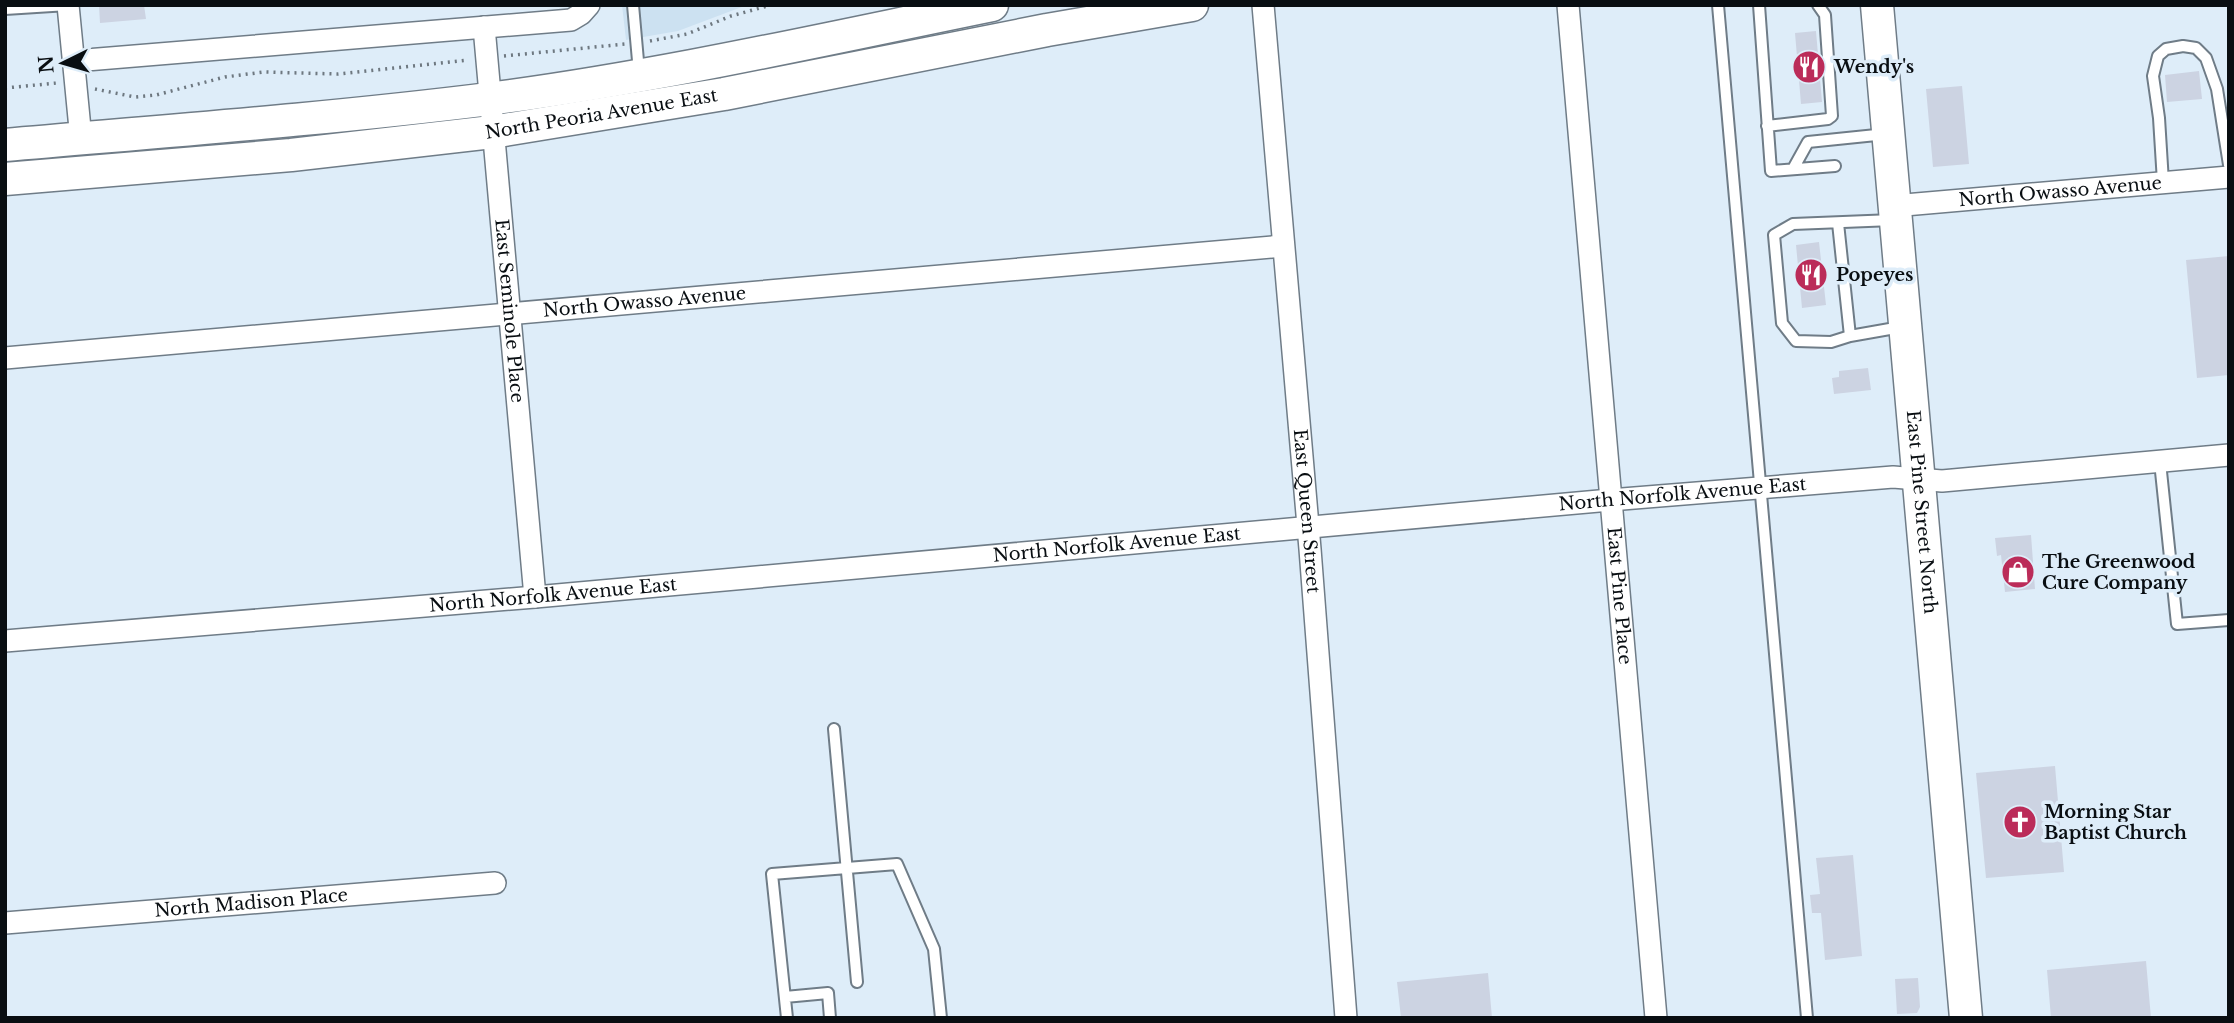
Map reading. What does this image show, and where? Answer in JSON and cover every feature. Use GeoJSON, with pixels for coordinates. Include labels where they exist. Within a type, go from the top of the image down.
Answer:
{"type":"FeatureCollection","features":[{"type":"Feature","properties":{"kind":"main road","name":"North Peoria Avenue East"},"geometry":{"type":"LineString","coordinates":[[5,145],[285,121],[490,99],[640,75],[923,12],[992,5]]}},
{"type":"Feature","properties":{"kind":"main road","name":"North Peoria Avenue East"},"geometry":{"type":"LineString","coordinates":[[5,179],[291,155],[492,132],[724,94],[1046,30],[1192,5]]}},
{"type":"Feature","properties":{"kind":"main road","name":"East Pine Street North"},"geometry":{"type":"LineString","coordinates":[[1877,5],[1893,213],[1966,1018]]}},
{"type":"Feature","properties":{"kind":"street"},"geometry":{"type":"LineString","coordinates":[[68,5],[81,139]]}},
{"type":"Feature","properties":{"kind":"street","name":"East Queen Street"},"geometry":{"type":"LineString","coordinates":[[1263,5],[1308,528],[1346,1018]]}},
{"type":"Feature","properties":{"kind":"street","name":"East Pine Place"},"geometry":{"type":"LineString","coordinates":[[1568,5],[1656,1018]]}},
{"type":"Feature","properties":{"kind":"street"},"geometry":{"type":"LineString","coordinates":[[74,61],[571,20],[585,10]]}},
{"type":"Feature","properties":{"kind":"street"},"geometry":{"type":"LineString","coordinates":[[923,12],[926,54]]}},
{"type":"Feature","properties":{"kind":"street","name":"East Seminole Place"},"geometry":{"type":"LineString","coordinates":[[484,27],[535,597]]}},
{"type":"Feature","properties":{"kind":"street","name":"North Owasso Avenue"},"geometry":{"type":"LineString","coordinates":[[1893,213],[2229,177]]}},
{"type":"Feature","properties":{"kind":"street","name":"North Owasso Avenue"},"geometry":{"type":"LineString","coordinates":[[5,358],[1283,246]]}},
{"type":"Feature","properties":{"kind":"street","name":"North Norfolk Avenue East"},"geometry":{"type":"LineString","coordinates":[[5,641],[535,597],[1610,500],[1893,477],[1942,481],[2229,456]]}},
{"type":"Feature","properties":{"kind":"street","name":"North Madison Place"},"geometry":{"type":"LineString","coordinates":[[5,923],[495,883]]}},
{"type":"Feature","properties":{"kind":"lane"},"geometry":{"type":"LineString","coordinates":[[5,9],[68,5]]}},
{"type":"Feature","properties":{"kind":"lane"},"geometry":{"type":"LineString","coordinates":[[633,5],[640,75]]}},
{"type":"Feature","properties":{"kind":"lane"},"geometry":{"type":"LineString","coordinates":[[1718,5],[1807,1018]]}},
{"type":"Feature","properties":{"kind":"lane"},"geometry":{"type":"LineString","coordinates":[[1759,5],[1771,171],[1835,166]]}},
{"type":"Feature","properties":{"kind":"lane"},"geometry":{"type":"LineString","coordinates":[[1768,126],[1828,119],[1832,116],[1825,15],[1818,5]]}},
{"type":"Feature","properties":{"kind":"lane"},"geometry":{"type":"LineString","coordinates":[[2163,182],[2153,76],[2158,56],[2166,49],[2183,46],[2196,48],[2206,58],[2217,89],[2229,165]]}},
{"type":"Feature","properties":{"kind":"lane"},"geometry":{"type":"LineString","coordinates":[[1793,169],[1808,142],[1887,134]]}},
{"type":"Feature","properties":{"kind":"lane"},"geometry":{"type":"LineString","coordinates":[[1893,213],[1838,223],[1793,224],[1774,234],[1775,271],[1782,323],[1796,341],[1831,342],[1904,327]]}},
{"type":"Feature","properties":{"kind":"lane"},"geometry":{"type":"LineString","coordinates":[[1838,223],[1850,336]]}},
{"type":"Feature","properties":{"kind":"lane"},"geometry":{"type":"LineString","coordinates":[[2160,462],[2177,624],[2229,620]]}},
{"type":"Feature","properties":{"kind":"lane"},"geometry":{"type":"LineString","coordinates":[[834,729],[857,982]]}},
{"type":"Feature","properties":{"kind":"lane"},"geometry":{"type":"LineString","coordinates":[[787,1018],[772,874],[897,864],[934,949],[941,1018]]}},
{"type":"Feature","properties":{"kind":"lane"},"geometry":{"type":"LineString","coordinates":[[785,997],[828,993],[830,1018]]}},
{"type":"Feature","properties":{"kind":"path"},"geometry":{"type":"LineString","coordinates":[[5,88],[54,83],[135,97],[156,95],[225,77],[264,72],[338,74],[637,43],[687,34],[731,16],[771,5]]}},
{"type":"Feature","properties":{"kind":"shaded area"},"geometry":{"type":"Polygon","coordinates":[[[622,5],[747,5],[678,31],[626,40],[622,5]]]}},
{"type":"Feature","properties":{"kind":"building"},"geometry":{"type":"Polygon","coordinates":[[[99,5],[144,5],[146,19],[100,23],[99,5]]]}},
{"type":"Feature","properties":{"kind":"building","name":"Wendy's"},"geometry":{"type":"Polygon","coordinates":[[[1816,31],[1822,102],[1801,104],[1795,33],[1816,31]]]}},
{"type":"Feature","properties":{"kind":"building"},"geometry":{"type":"Polygon","coordinates":[[[2199,71],[2202,99],[2167,102],[2165,75],[2199,71]]]}},
{"type":"Feature","properties":{"kind":"building"},"geometry":{"type":"Polygon","coordinates":[[[1962,86],[1969,164],[1933,167],[1926,89],[1962,86]]]}},
{"type":"Feature","properties":{"kind":"building","name":"Popeyes"},"geometry":{"type":"Polygon","coordinates":[[[1819,242],[1826,305],[1802,308],[1796,245],[1819,242]]]}},
{"type":"Feature","properties":{"kind":"building"},"geometry":{"type":"Polygon","coordinates":[[[2229,256],[2229,375],[2197,378],[2186,260],[2229,256]]]}},
{"type":"Feature","properties":{"kind":"building"},"geometry":{"type":"Polygon","coordinates":[[[1868,368],[1871,390],[1834,394],[1832,378],[1839,377],[1839,371],[1868,368]]]}},
{"type":"Feature","properties":{"kind":"building","name":"The Greenwood Cure Company"},"geometry":{"type":"Polygon","coordinates":[[[2031,535],[2035,589],[2005,592],[2001,555],[1997,556],[1995,538],[2031,535]]]}},
{"type":"Feature","properties":{"kind":"building","name":"Morning Star Baptist Church"},"geometry":{"type":"Polygon","coordinates":[[[2055,766],[2064,872],[1986,878],[1976,773],[2055,766]]]}},
{"type":"Feature","properties":{"kind":"building"},"geometry":{"type":"Polygon","coordinates":[[[1853,855],[1862,956],[1825,960],[1821,913],[1812,913],[1810,895],[1820,894],[1816,858],[1853,855]]]}},
{"type":"Feature","properties":{"kind":"building"},"geometry":{"type":"Polygon","coordinates":[[[2146,961],[2151,1018],[2051,1018],[2047,970],[2146,961]]]}},
{"type":"Feature","properties":{"kind":"building"},"geometry":{"type":"Polygon","coordinates":[[[1488,973],[1492,1018],[1401,1018],[1397,982],[1488,973]]]}},
{"type":"Feature","properties":{"kind":"building"},"geometry":{"type":"Polygon","coordinates":[[[1918,978],[1920,1007],[1917,1013],[1897,1014],[1895,979],[1918,978]]]}},
{"type":"Feature","properties":{"kind":"place","name":"Wendy's"},"geometry":{"type":"Point","coordinates":[1809,67]}},
{"type":"Feature","properties":{"kind":"place","name":"Popeyes"},"geometry":{"type":"Point","coordinates":[1811,275]}},
{"type":"Feature","properties":{"kind":"place","name":"The Greenwood Cure Company"},"geometry":{"type":"Point","coordinates":[2018,572]}},
{"type":"Feature","properties":{"kind":"place","name":"Morning Star Baptist Church"},"geometry":{"type":"Point","coordinates":[2020,822]}}]}
